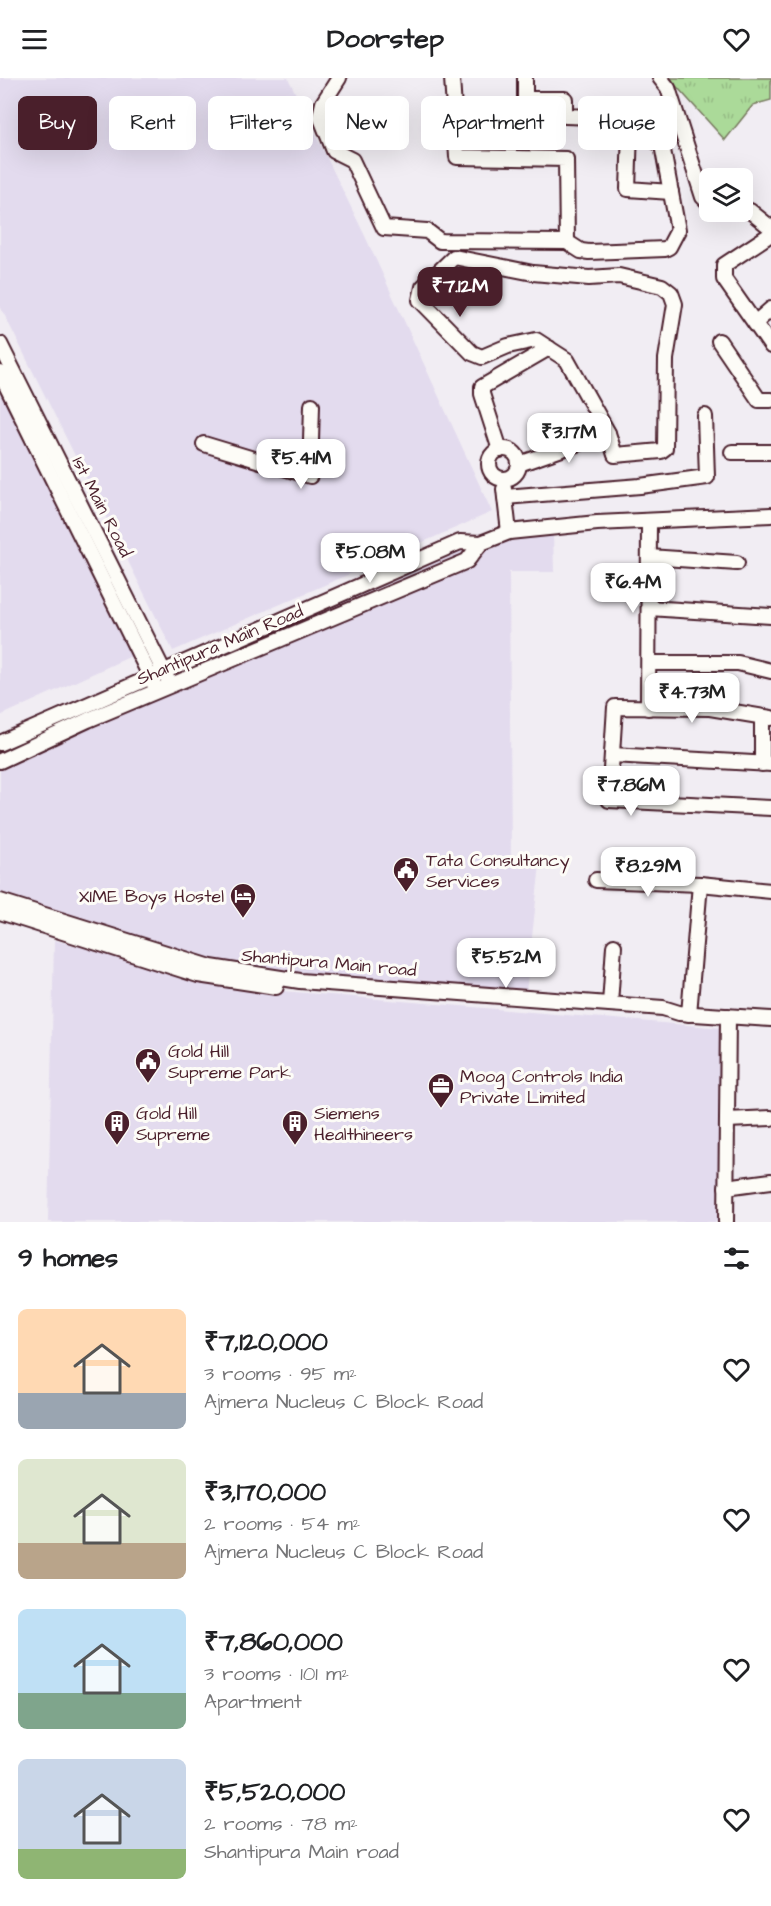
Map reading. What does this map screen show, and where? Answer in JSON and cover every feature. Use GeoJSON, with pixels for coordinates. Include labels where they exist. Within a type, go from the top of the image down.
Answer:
{"type":"FeatureCollection","features":[{"type":"Feature","properties":{"kind":"street"},"geometry":{"type":"LineString","coordinates":[[339,78],[323,103],[320,116],[334,151],[352,160],[384,228],[427,231],[443,242],[567,242],[581,251],[589,252],[669,247],[678,230],[663,150]]}},
{"type":"Feature","properties":{"kind":"street"},"geometry":{"type":"LineString","coordinates":[[452,78],[457,157],[566,159],[567,242]]}},
{"type":"Feature","properties":{"kind":"street"},"geometry":{"type":"LineString","coordinates":[[525,78],[525,99],[565,99],[565,116],[626,118],[630,130],[628,189],[671,192]]}},
{"type":"Feature","properties":{"kind":"street"},"geometry":{"type":"LineString","coordinates":[[660,78],[668,88],[699,185]]}},
{"type":"Feature","properties":{"kind":"street"},"geometry":{"type":"LineString","coordinates":[[753,213],[771,228]]}},
{"type":"Feature","properties":{"kind":"street"},"geometry":{"type":"LineString","coordinates":[[771,234],[724,266],[724,279],[771,346]]}},
{"type":"Feature","properties":{"kind":"street"},"geometry":{"type":"LineString","coordinates":[[454,257],[533,273],[589,278],[619,276],[662,286],[671,293],[675,304],[666,358],[667,444],[661,451],[618,455],[613,453],[608,433],[567,360],[536,340],[508,346],[482,357],[477,356],[424,305],[420,294],[423,287],[454,257]]}},
{"type":"Feature","properties":{"kind":"street"},"geometry":{"type":"LineString","coordinates":[[755,323],[771,309]]}},
{"type":"Feature","properties":{"kind":"street"},"geometry":{"type":"LineString","coordinates":[[719,342],[765,400]]}},
{"type":"Feature","properties":{"kind":"street","name":"1st Main Road"},"geometry":{"type":"LineString","coordinates":[[0,344],[171,685]]}},
{"type":"Feature","properties":{"kind":"street"},"geometry":{"type":"LineString","coordinates":[[500,450],[482,394],[482,387],[549,348]]}},
{"type":"Feature","properties":{"kind":"street","name":"1st Main Road"},"geometry":{"type":"LineString","coordinates":[[0,372],[158,691]]}},
{"type":"Feature","properties":{"kind":"street"},"geometry":{"type":"LineString","coordinates":[[742,399],[765,400]]}},
{"type":"Feature","properties":{"kind":"street"},"geometry":{"type":"LineString","coordinates":[[204,444],[310,476],[312,405]]}},
{"type":"Feature","properties":{"kind":"street"},"geometry":{"type":"LineString","coordinates":[[505,497],[640,486],[707,477],[705,417]]}},
{"type":"Feature","properties":{"kind":"street"},"geometry":{"type":"LineString","coordinates":[[519,464],[512,452],[500,450],[491,456],[489,465],[494,474],[502,478],[511,476],[519,464],[608,433]]}},
{"type":"Feature","properties":{"kind":"street"},"geometry":{"type":"LineString","coordinates":[[732,452],[771,452]]}},
{"type":"Feature","properties":{"kind":"street"},"geometry":{"type":"LineString","coordinates":[[502,478],[509,532]]}},
{"type":"Feature","properties":{"kind":"street"},"geometry":{"type":"LineString","coordinates":[[0,743],[460,542],[481,543],[509,532],[650,521],[771,515]]}},
{"type":"Feature","properties":{"kind":"street"},"geometry":{"type":"LineString","coordinates":[[648,708],[650,521]]}},
{"type":"Feature","properties":{"kind":"street","name":"Shantipura Main Road"},"geometry":{"type":"LineString","coordinates":[[0,761],[171,685],[466,561],[481,543]]}},
{"type":"Feature","properties":{"kind":"street"},"geometry":{"type":"LineString","coordinates":[[649,557],[737,563]]}},
{"type":"Feature","properties":{"kind":"street"},"geometry":{"type":"LineString","coordinates":[[649,608],[771,616]]}},
{"type":"Feature","properties":{"kind":"street"},"geometry":{"type":"LineString","coordinates":[[649,663],[738,663],[771,671]]}},
{"type":"Feature","properties":{"kind":"street"},"geometry":{"type":"LineString","coordinates":[[612,755],[766,764],[767,717],[710,708],[615,707],[609,800],[771,808]]}},
{"type":"Feature","properties":{"kind":"street"},"geometry":{"type":"LineString","coordinates":[[596,880],[700,884],[771,891]]}},
{"type":"Feature","properties":{"kind":"street"},"geometry":{"type":"LineString","coordinates":[[684,1014],[700,884]]}},
{"type":"Feature","properties":{"kind":"street","name":"Shantipura Main road"},"geometry":{"type":"LineString","coordinates":[[0,901],[226,971],[300,981],[663,1008],[684,1014],[771,1019]]}},
{"type":"Feature","properties":{"kind":"street","name":"Shantipura Main Road"},"geometry":{"type":"LineString","coordinates":[[0,912],[198,975],[236,983],[651,1015],[684,1014]]}},
{"type":"Feature","properties":{"kind":"street"},"geometry":{"type":"LineString","coordinates":[[610,1004],[614,946]]}},
{"type":"Feature","properties":{"kind":"street"},"geometry":{"type":"LineString","coordinates":[[726,1222],[728,1016]]}},
{"type":"Feature","properties":{"kind":"street"},"geometry":{"type":"LineString","coordinates":[[727,1120],[771,1118]]}},
{"type":"Feature","properties":{"kind":"street"},"geometry":{"type":"LineString","coordinates":[[726,1187],[771,1181]]}},
{"type":"Feature","properties":{"kind":"shaded area"},"geometry":{"type":"Polygon","coordinates":[[[0,78],[288,78],[297,96],[208,96],[208,150],[313,150],[313,129],[365,236],[492,512],[173,651],[0,306],[0,78]]]}},
{"type":"Feature","properties":{"kind":"shaded area"},"geometry":{"type":"Polygon","coordinates":[[[0,382],[138,653],[0,716],[0,382]]]}},
{"type":"Feature","properties":{"kind":"shaded area"},"geometry":{"type":"Polygon","coordinates":[[[492,530],[553,533],[554,572],[509,572],[511,860],[540,864],[525,1001],[334,988],[206,960],[0,892],[0,764],[217,655],[492,530]]]}},
{"type":"Feature","properties":{"kind":"shaded area"},"geometry":{"type":"Polygon","coordinates":[[[54,940],[234,987],[722,1028],[720,1222],[48,1222],[54,940]]]}},
{"type":"Feature","properties":{"kind":"green space"},"geometry":{"type":"Polygon","coordinates":[[[669,78],[771,78],[771,100],[753,105],[725,140],[669,78]]]}},
{"type":"Feature","properties":{"kind":"place","name":"Tata Consultancy Services"},"geometry":{"type":"Point","coordinates":[406,893]}},
{"type":"Feature","properties":{"kind":"place","name":"XIME Boys Hostel"},"geometry":{"type":"Point","coordinates":[243,919]}},
{"type":"Feature","properties":{"kind":"place","name":"Gold Hill Supreme Park"},"geometry":{"type":"Point","coordinates":[148,1084]}},
{"type":"Feature","properties":{"kind":"place","name":"Moog Controls India Private Limited"},"geometry":{"type":"Point","coordinates":[441,1109]}},
{"type":"Feature","properties":{"kind":"place","name":"Gold Hill Supreme"},"geometry":{"type":"Point","coordinates":[117,1146]}},
{"type":"Feature","properties":{"kind":"place","name":"Siemens Healthineers"},"geometry":{"type":"Point","coordinates":[295,1146]}}]}
